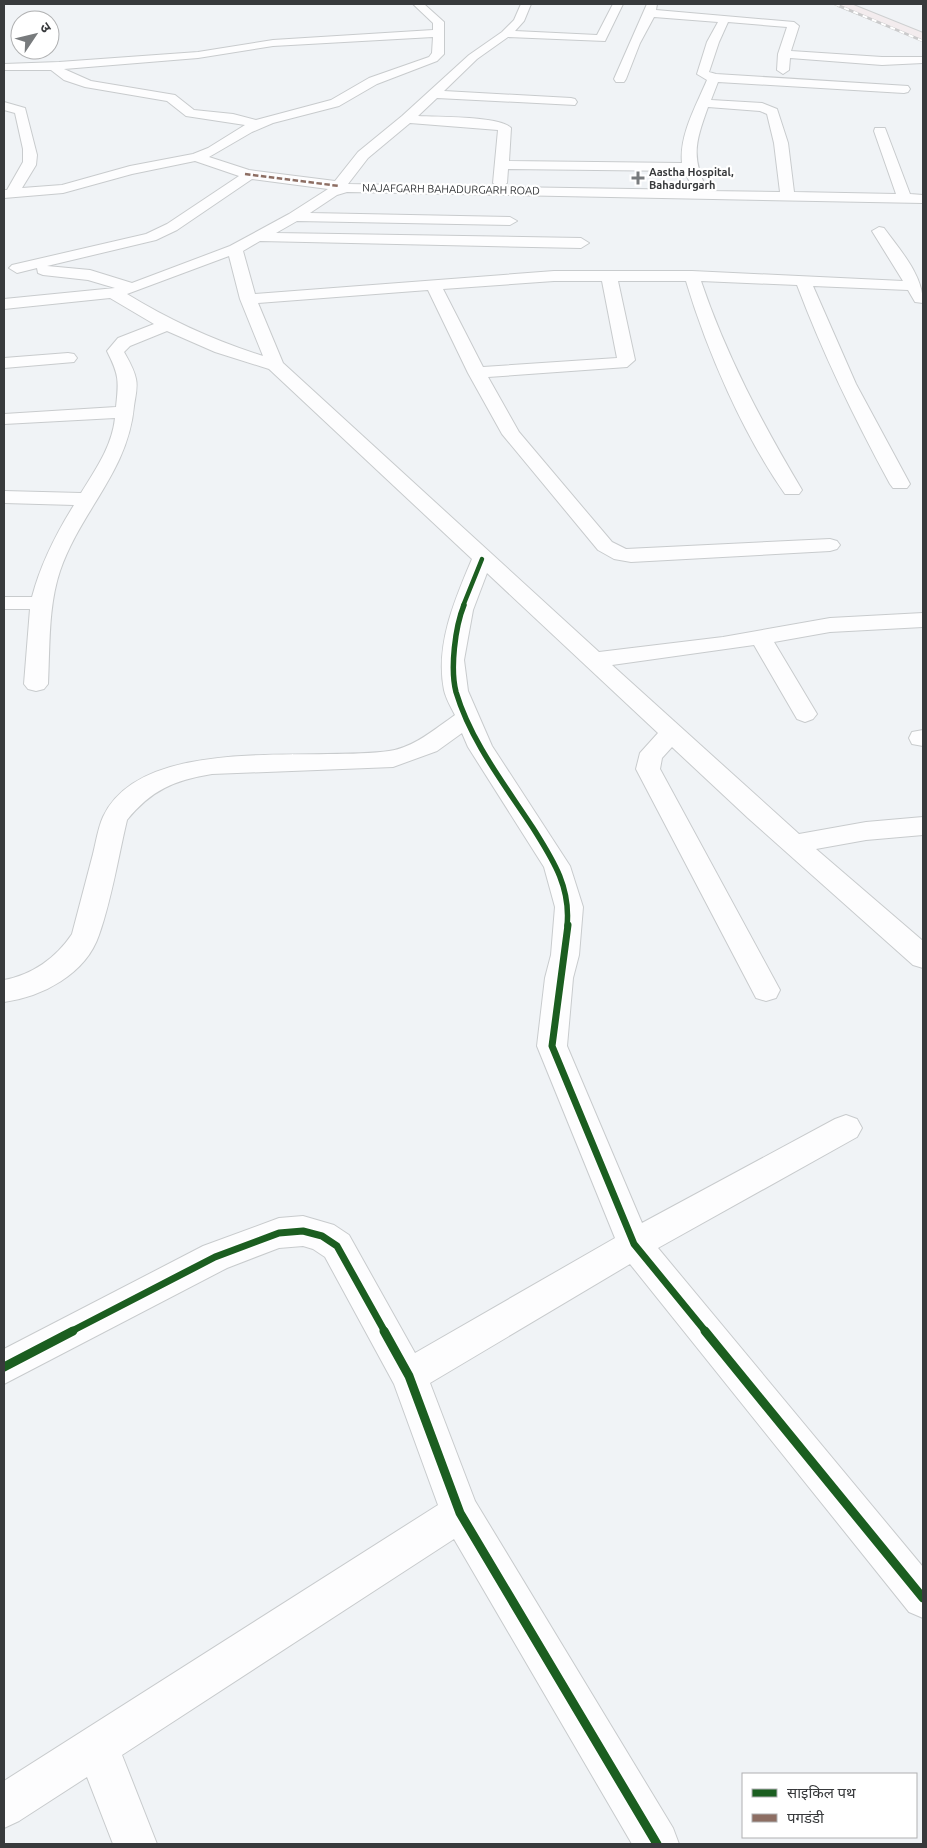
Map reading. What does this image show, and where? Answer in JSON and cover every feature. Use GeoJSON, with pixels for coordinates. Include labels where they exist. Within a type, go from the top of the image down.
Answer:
{"type":"FeatureCollection","features":[{"type":"Feature","properties":{"kind":"main road"},"geometry":{"type":"LineString","coordinates":[[842,4],[923,37]]}},
{"type":"Feature","properties":{"kind":"main road"},"geometry":{"type":"LineString","coordinates":[[866,4],[923,28]]}},
{"type":"Feature","properties":{"kind":"street"},"geometry":{"type":"LineString","coordinates":[[8,193],[62,189],[130,170],[196,157],[213,151],[258,124],[335,103],[347,98],[373,81],[436,58],[440,42],[438,33],[439,22],[418,4]]}},
{"type":"Feature","properties":{"kind":"street"},"geometry":{"type":"LineString","coordinates":[[196,157],[245,174],[338,188],[356,162],[407,120],[432,94],[473,57],[506,34],[519,21],[526,4]]}},
{"type":"Feature","properties":{"kind":"street"},"geometry":{"type":"LineString","coordinates":[[506,34],[601,38],[618,4]]}},
{"type":"Feature","properties":{"kind":"street"},"geometry":{"type":"LineString","coordinates":[[620,79],[634,43],[651,9],[792,25],[784,54],[783,70]]}},
{"type":"Feature","properties":{"kind":"street"},"geometry":{"type":"LineString","coordinates":[[725,18],[713,42],[703,74],[714,78],[904,89]]}},
{"type":"Feature","properties":{"kind":"street"},"geometry":{"type":"LineString","coordinates":[[4,67],[60,66],[213,53],[273,43],[438,33]]}},
{"type":"Feature","properties":{"kind":"street"},"geometry":{"type":"LineString","coordinates":[[784,54],[882,61],[923,60]]}},
{"type":"Feature","properties":{"kind":"street"},"geometry":{"type":"LineString","coordinates":[[60,66],[56,69],[68,77],[89,84],[164,96],[177,101],[190,113],[233,118],[258,124]]}},
{"type":"Feature","properties":{"kind":"street"},"geometry":{"type":"LineString","coordinates":[[405,69],[452,77]]}},
{"type":"Feature","properties":{"kind":"street"},"geometry":{"type":"LineString","coordinates":[[702,193],[689,167],[692,141],[702,103],[714,78]]}},
{"type":"Feature","properties":{"kind":"street"},"geometry":{"type":"LineString","coordinates":[[432,94],[571,102]]}},
{"type":"Feature","properties":{"kind":"street"},"geometry":{"type":"LineString","coordinates":[[702,103],[762,107],[773,112],[781,142],[787,195]]}},
{"type":"Feature","properties":{"kind":"street"},"geometry":{"type":"LineString","coordinates":[[4,106],[21,111],[20,122],[30,155],[29,166],[8,193]]}},
{"type":"Feature","properties":{"kind":"street"},"geometry":{"type":"LineString","coordinates":[[407,120],[495,125],[505,128],[500,189]]}},
{"type":"Feature","properties":{"kind":"street"},"geometry":{"type":"LineString","coordinates":[[880,131],[904,198]]}},
{"type":"Feature","properties":{"kind":"street"},"geometry":{"type":"LineString","coordinates":[[501,164],[689,167]]}},
{"type":"Feature","properties":{"kind":"street"},"geometry":{"type":"LineString","coordinates":[[10,267],[151,237],[172,227],[247,177],[245,174]]}},
{"type":"Feature","properties":{"kind":"street","name":"NAJAFGARH BAHADURGARH ROAD"},"geometry":{"type":"LineString","coordinates":[[4,304],[113,293],[132,288],[235,249],[260,237],[338,188],[500,189],[923,199]]}},
{"type":"Feature","properties":{"kind":"street"},"geometry":{"type":"LineString","coordinates":[[294,217],[510,221]]}},
{"type":"Feature","properties":{"kind":"street"},"geometry":{"type":"LineString","coordinates":[[879,231],[901,262],[923,302]]}},
{"type":"Feature","properties":{"kind":"street"},"geometry":{"type":"LineString","coordinates":[[260,237],[581,243]]}},
{"type":"Feature","properties":{"kind":"street"},"geometry":{"type":"LineString","coordinates":[[235,249],[248,298],[275,364],[388,467],[482,559],[792,844],[923,956]]}},
{"type":"Feature","properties":{"kind":"street"},"geometry":{"type":"LineString","coordinates":[[10,267],[90,275],[132,288]]}},
{"type":"Feature","properties":{"kind":"street"},"geometry":{"type":"LineString","coordinates":[[248,298],[548,276],[692,276],[914,286]]}},
{"type":"Feature","properties":{"kind":"street"},"geometry":{"type":"LineString","coordinates":[[476,373],[611,364],[626,360],[609,276]]}},
{"type":"Feature","properties":{"kind":"street"},"geometry":{"type":"LineString","coordinates":[[692,276],[705,320],[732,382],[745,409],[792,490]]}},
{"type":"Feature","properties":{"kind":"street"},"geometry":{"type":"LineString","coordinates":[[803,281],[815,314],[861,413],[900,484]]}},
{"type":"Feature","properties":{"kind":"street"},"geometry":{"type":"LineString","coordinates":[[433,284],[476,373],[511,434],[605,546],[614,552],[631,556],[830,545]]}},
{"type":"Feature","properties":{"kind":"street"},"geometry":{"type":"LineString","coordinates":[[113,293],[167,325],[221,348],[275,364]]}},
{"type":"Feature","properties":{"kind":"street"},"geometry":{"type":"LineString","coordinates":[[36,684],[41,603],[50,570],[61,544],[113,457],[123,429],[128,382],[126,370],[114,351],[124,342],[167,325]]}},
{"type":"Feature","properties":{"kind":"street"},"geometry":{"type":"LineString","coordinates":[[4,363],[68,358]]}},
{"type":"Feature","properties":{"kind":"street"},"geometry":{"type":"LineString","coordinates":[[4,419],[124,412]]}},
{"type":"Feature","properties":{"kind":"street"},"geometry":{"type":"LineString","coordinates":[[4,497],[88,498]]}},
{"type":"Feature","properties":{"kind":"street"},"geometry":{"type":"LineString","coordinates":[[482,559],[462,610],[453,660],[456,691],[480,747],[557,866],[569,907],[567,942],[559,978],[552,1046],[634,1244],[923,1598]]}},
{"type":"Feature","properties":{"kind":"street"},"geometry":{"type":"LineString","coordinates":[[4,603],[41,603]]}},
{"type":"Feature","properties":{"kind":"street"},"geometry":{"type":"LineString","coordinates":[[594,660],[760,637],[830,625],[923,620]]}},
{"type":"Feature","properties":{"kind":"street"},"geometry":{"type":"LineString","coordinates":[[760,637],[805,714]]}},
{"type":"Feature","properties":{"kind":"street"},"geometry":{"type":"LineString","coordinates":[[4,991],[36,982],[66,962],[77,951],[85,936],[115,818],[128,802],[150,784],[181,771],[212,766],[393,759],[428,745],[466,718]]}},
{"type":"Feature","properties":{"kind":"street"},"geometry":{"type":"LineString","coordinates":[[672,733],[650,755],[647,761],[648,769],[766,990]]}},
{"type":"Feature","properties":{"kind":"street"},"geometry":{"type":"LineString","coordinates":[[792,844],[866,830],[923,826]]}},
{"type":"Feature","properties":{"kind":"street"},"geometry":{"type":"LineString","coordinates":[[409,1376],[634,1244],[846,1128]]}},
{"type":"Feature","properties":{"kind":"street"},"geometry":{"type":"LineString","coordinates":[[4,1367],[215,1257],[279,1233],[303,1231],[322,1236],[337,1246],[409,1376],[460,1513],[657,1844]]}},
{"type":"Feature","properties":{"kind":"street"},"geometry":{"type":"LineString","coordinates":[[4,1806],[460,1513]]}},
{"type":"Feature","properties":{"kind":"street"},"geometry":{"type":"LineString","coordinates":[[97,1747],[135,1844]]}},
{"type":"Feature","properties":{"kind":"railway"},"geometry":{"type":"LineString","coordinates":[[835,4],[923,41]]}},
{"type":"Feature","properties":{"kind":"marked path"},"geometry":{"type":"LineString","coordinates":[[245,174],[339,186]]}},
{"type":"Feature","properties":{"kind":"cycle path"},"geometry":{"type":"LineString","coordinates":[[482,559],[462,610],[453,660],[456,691],[480,747],[557,866],[569,907],[565,955],[559,978],[552,1046],[634,1244],[923,1598]]}},
{"type":"Feature","properties":{"kind":"cycle path"},"geometry":{"type":"LineString","coordinates":[[4,1367],[215,1257],[279,1233],[303,1231],[322,1236],[337,1246],[409,1376],[460,1513],[657,1844]]}},
{"type":"Feature","properties":{"kind":"place","name":"Aastha Hospital, Bahadurgarh"},"geometry":{"type":"Point","coordinates":[638,178]}}]}
